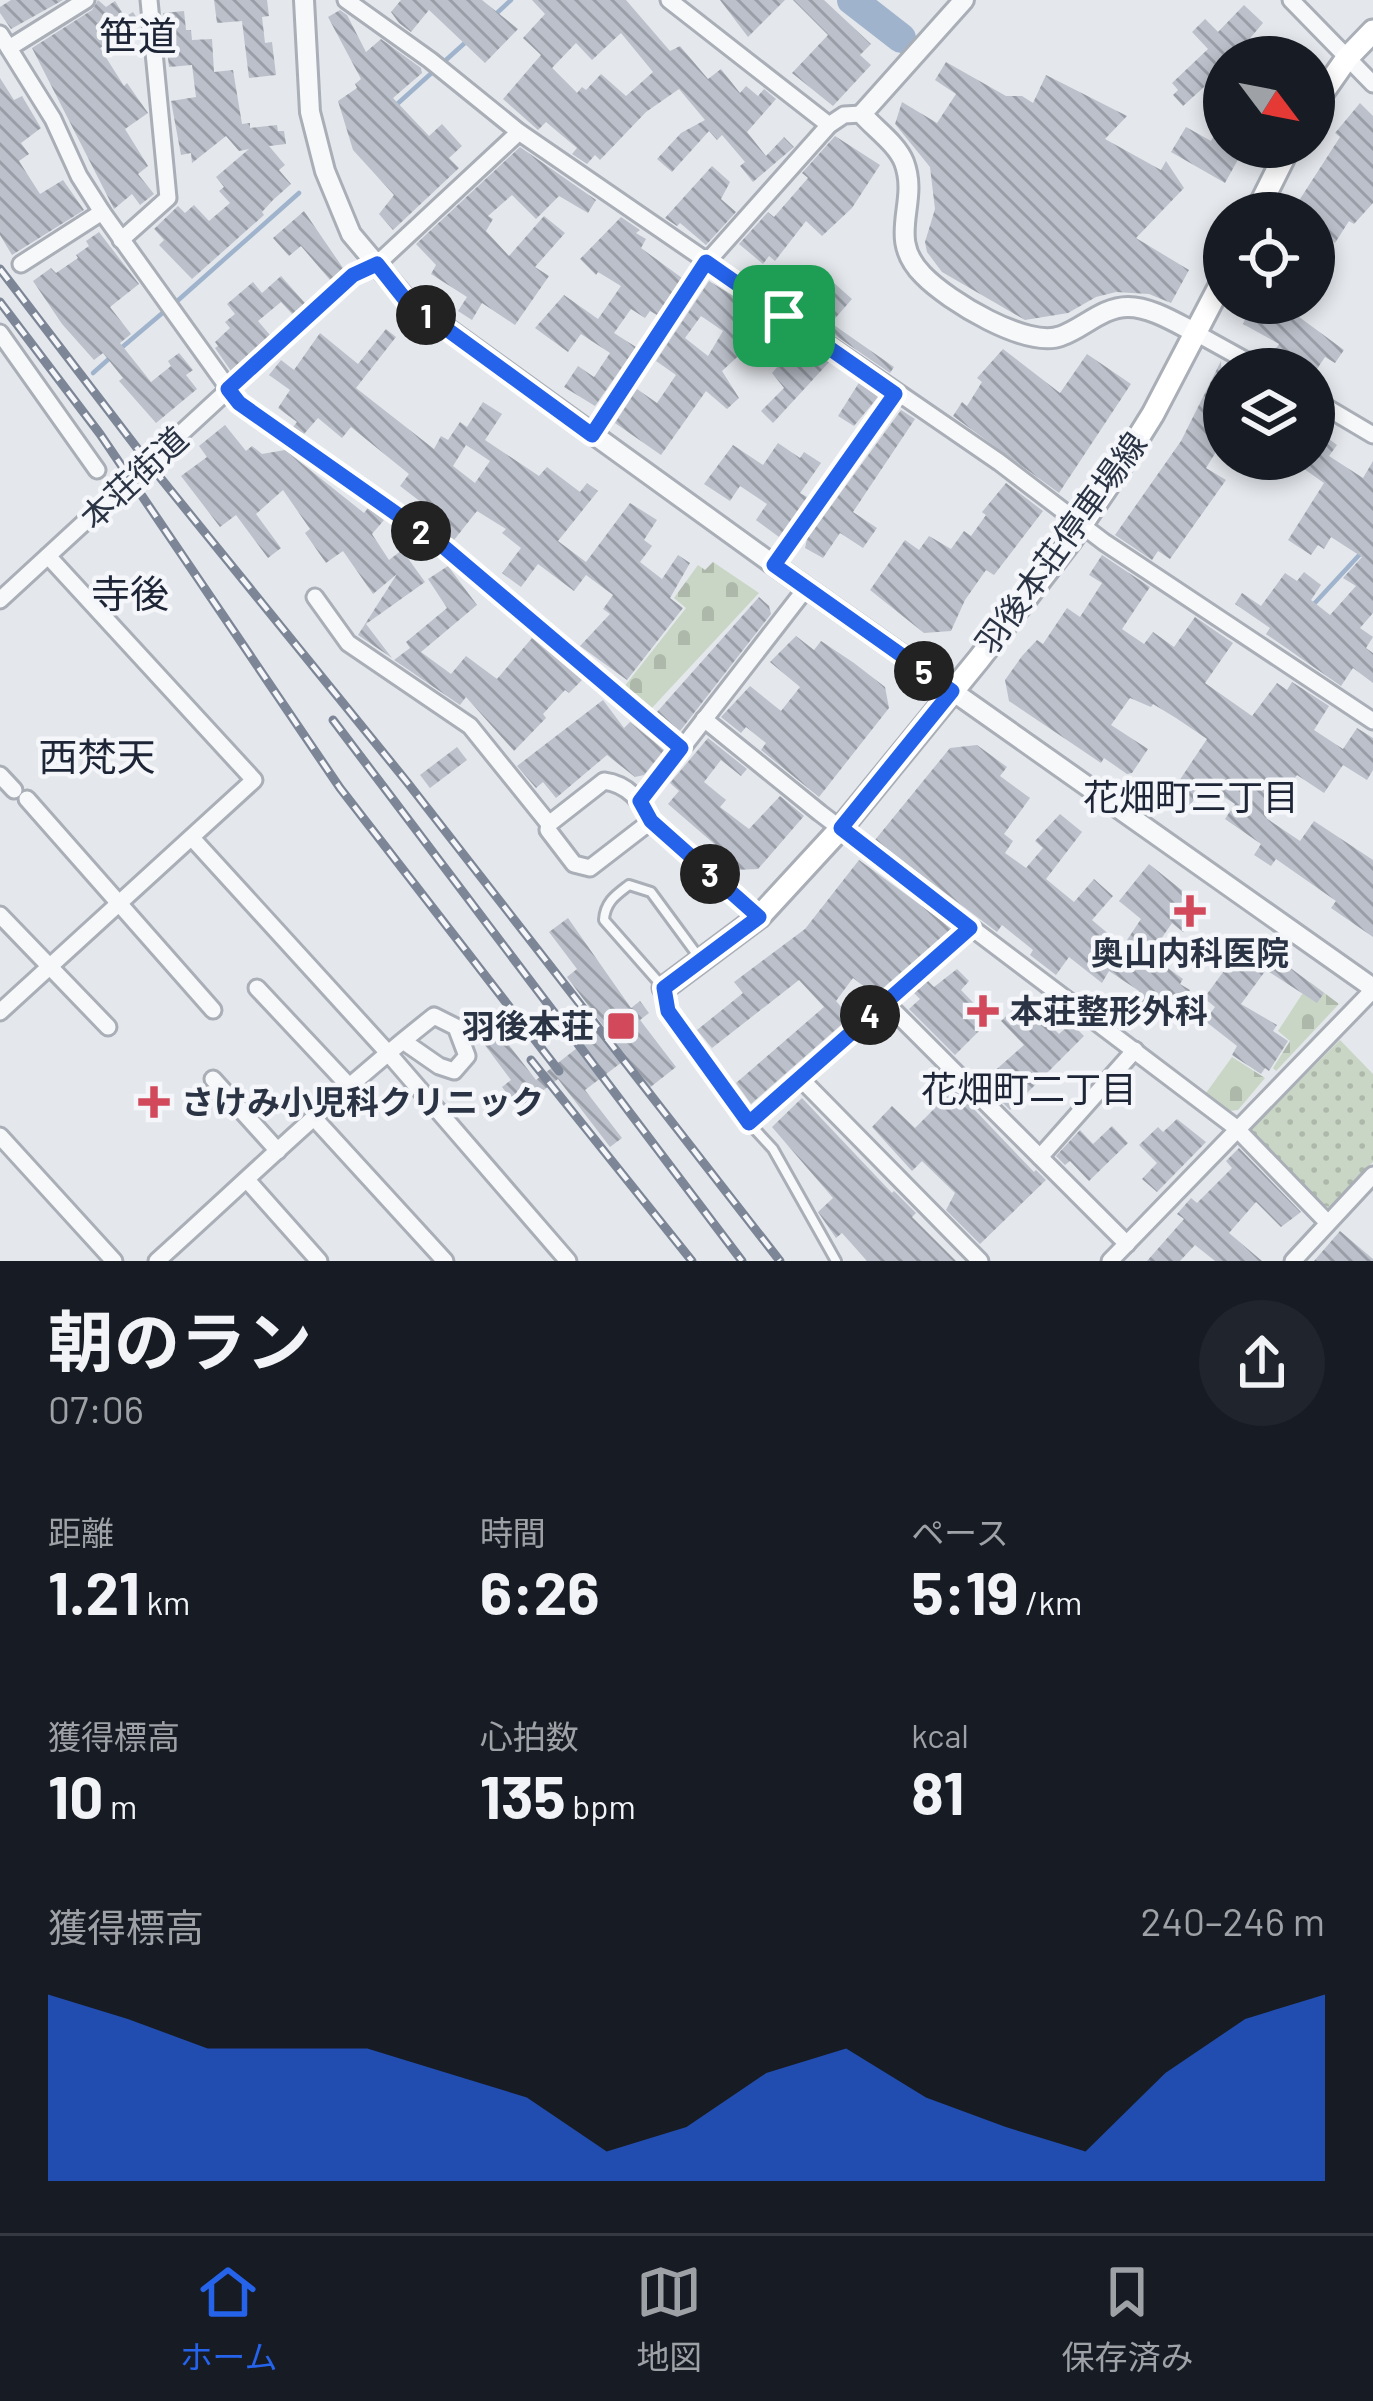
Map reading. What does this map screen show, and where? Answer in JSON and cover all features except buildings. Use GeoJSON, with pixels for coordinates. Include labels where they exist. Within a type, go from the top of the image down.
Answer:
{"type":"FeatureCollection","features":[{"type":"Feature","properties":{"kind":"main road"},"geometry":{"type":"LineString","coordinates":[[1335,76],[1373,32]]}},
{"type":"Feature","properties":{"kind":"main road","name":"羽後本荘停車場線"},"geometry":{"type":"LineString","coordinates":[[664,988],[759,917],[841,828],[952,691],[1082,525],[1153,414],[1203,319]]}},
{"type":"Feature","properties":{"kind":"street"},"geometry":{"type":"LineString","coordinates":[[86,0],[4,41],[53,119],[102,212],[239,403],[445,548],[681,748]]}},
{"type":"Feature","properties":{"kind":"street"},"geometry":{"type":"LineString","coordinates":[[121,240],[168,198],[149,0]]}},
{"type":"Feature","properties":{"kind":"street"},"geometry":{"type":"LineString","coordinates":[[304,0],[310,112],[325,171],[351,234],[404,298],[1373,989],[1110,1261]]}},
{"type":"Feature","properties":{"kind":"street"},"geometry":{"type":"LineString","coordinates":[[346,0],[519,132],[1082,525],[1373,721]]}},
{"type":"Feature","properties":{"kind":"street"},"geometry":{"type":"LineString","coordinates":[[668,0],[829,125]]}},
{"type":"Feature","properties":{"kind":"street"},"geometry":{"type":"LineString","coordinates":[[592,435],[706,262],[829,125],[844,116],[862,114],[964,0]]}},
{"type":"Feature","properties":{"kind":"street"},"geometry":{"type":"LineString","coordinates":[[1291,0],[1373,84]]}},
{"type":"Feature","properties":{"kind":"street"},"geometry":{"type":"LineString","coordinates":[[862,114],[903,158],[908,178],[902,233],[908,256],[925,278],[962,302],[1008,329],[1049,340],[1107,310],[1130,307],[1223,348]]}},
{"type":"Feature","properties":{"kind":"street","name":"本荘街道"},"geometry":{"type":"LineString","coordinates":[[0,600],[353,275],[377,264],[519,132]]}},
{"type":"Feature","properties":{"kind":"street"},"geometry":{"type":"LineString","coordinates":[[21,264],[102,212]]}},
{"type":"Feature","properties":{"kind":"street"},"geometry":{"type":"LineString","coordinates":[[0,333],[97,470]]}},
{"type":"Feature","properties":{"kind":"street"},"geometry":{"type":"LineString","coordinates":[[774,565],[895,394]]}},
{"type":"Feature","properties":{"kind":"street"},"geometry":{"type":"LineString","coordinates":[[1335,412],[1373,435]]}},
{"type":"Feature","properties":{"kind":"street"},"geometry":{"type":"LineString","coordinates":[[0,1012],[254,780],[48,556]]}},
{"type":"Feature","properties":{"kind":"street"},"geometry":{"type":"LineString","coordinates":[[640,801],[807,587]]}},
{"type":"Feature","properties":{"kind":"street"},"geometry":{"type":"LineString","coordinates":[[315,597],[348,643],[470,726],[549,824]]}},
{"type":"Feature","properties":{"kind":"street"},"geometry":{"type":"LineString","coordinates":[[704,719],[970,928],[1235,1127],[1327,1222]]}},
{"type":"Feature","properties":{"kind":"street"},"geometry":{"type":"LineString","coordinates":[[0,775],[213,1010]]}},
{"type":"Feature","properties":{"kind":"street"},"geometry":{"type":"LineString","coordinates":[[651,821],[590,868],[574,864],[548,830],[549,824],[604,781],[624,788],[640,801],[651,821],[759,917]]}},
{"type":"Feature","properties":{"kind":"street"},"geometry":{"type":"LineString","coordinates":[[192,838],[568,1261]]}},
{"type":"Feature","properties":{"kind":"street"},"geometry":{"type":"LineString","coordinates":[[0,915],[108,1027]]}},
{"type":"Feature","properties":{"kind":"street"},"geometry":{"type":"LineString","coordinates":[[664,988],[668,1011],[749,1123],[970,928]]}},
{"type":"Feature","properties":{"kind":"street"},"geometry":{"type":"LineString","coordinates":[[257,988],[350,1087]]}},
{"type":"Feature","properties":{"kind":"street"},"geometry":{"type":"LineString","coordinates":[[885,1002],[1127,1244]]}},
{"type":"Feature","properties":{"kind":"street"},"geometry":{"type":"LineString","coordinates":[[157,1261],[403,1041]]}},
{"type":"Feature","properties":{"kind":"street"},"geometry":{"type":"LineString","coordinates":[[1040,1156],[1136,1050]]}},
{"type":"Feature","properties":{"kind":"street"},"geometry":{"type":"LineString","coordinates":[[213,1079],[278,1151]]}},
{"type":"Feature","properties":{"kind":"street"},"geometry":{"type":"LineString","coordinates":[[800,1079],[980,1261]]}},
{"type":"Feature","properties":{"kind":"street"},"geometry":{"type":"LineString","coordinates":[[314,1119],[445,1261]]}},
{"type":"Feature","properties":{"kind":"street"},"geometry":{"type":"LineString","coordinates":[[0,1136],[114,1261]]}},
{"type":"Feature","properties":{"kind":"street"},"geometry":{"type":"LineString","coordinates":[[1292,1261],[1373,1175]]}},
{"type":"Feature","properties":{"kind":"street"},"geometry":{"type":"LineString","coordinates":[[247,1180],[320,1261]]}},
{"type":"Feature","properties":{"kind":"lane"},"geometry":{"type":"LineString","coordinates":[[664,988],[604,920],[610,901],[619,892],[629,885],[652,892],[701,960]]}},
{"type":"Feature","properties":{"kind":"lane"},"geometry":{"type":"LineString","coordinates":[[749,1123],[773,1150],[836,1261]]}},
{"type":"Feature","properties":{"kind":"green space"},"geometry":{"type":"Polygon","coordinates":[[[713,562],[759,593],[650,710],[624,687],[686,608],[674,598],[698,565],[705,570],[713,562]]]}},
{"type":"Feature","properties":{"kind":"green space"},"geometry":{"type":"Polygon","coordinates":[[[1310,982],[1339,1004],[1276,1071],[1273,1068],[1290,1041],[1278,1031],[1310,982]]]}},
{"type":"Feature","properties":{"kind":"green space"},"geometry":{"type":"Polygon","coordinates":[[[1340,1040],[1373,1074],[1373,1162],[1330,1207],[1320,1205],[1252,1140],[1252,1128],[1340,1040]]]}},
{"type":"Feature","properties":{"kind":"green space"},"geometry":{"type":"Polygon","coordinates":[[[1232,1057],[1265,1078],[1238,1110],[1230,1111],[1206,1093],[1232,1057]]]}},
{"type":"Feature","properties":{"kind":"waterway"},"geometry":{"type":"LineString","coordinates":[[497,13],[511,0]]}},
{"type":"Feature","properties":{"kind":"waterway"},"geometry":{"type":"LineString","coordinates":[[852,0],[901,38]]}},
{"type":"Feature","properties":{"kind":"waterway"},"geometry":{"type":"LineString","coordinates":[[395,106],[467,41]]}},
{"type":"Feature","properties":{"kind":"waterway"},"geometry":{"type":"LineString","coordinates":[[175,303],[299,193]]}},
{"type":"Feature","properties":{"kind":"waterway"},"geometry":{"type":"LineString","coordinates":[[120,349],[166,310]]}},
{"type":"Feature","properties":{"kind":"waterway"},"geometry":{"type":"LineString","coordinates":[[93,373],[111,357]]}},
{"type":"Feature","properties":{"kind":"waterway"},"geometry":{"type":"LineString","coordinates":[[1313,605],[1362,552]]}},
{"type":"Feature","properties":{"kind":"railway"},"geometry":{"type":"LineString","coordinates":[[0,269],[780,1261]]}},
{"type":"Feature","properties":{"kind":"railway"},"geometry":{"type":"LineString","coordinates":[[0,302],[100,434],[340,788],[559,1071]]}},
{"type":"Feature","properties":{"kind":"railway"},"geometry":{"type":"LineString","coordinates":[[333,720],[742,1261]]}},
{"type":"Feature","properties":{"kind":"railway"},"geometry":{"type":"LineString","coordinates":[[531,1060],[692,1261]]}},
{"type":"Feature","properties":{"kind":"place","name":"奥山内科医院"},"geometry":{"type":"Point","coordinates":[1190,911]}},
{"type":"Feature","properties":{"kind":"place","name":"本荘整形外科"},"geometry":{"type":"Point","coordinates":[983,1011]}},
{"type":"Feature","properties":{"kind":"place","name":"羽後本荘"},"geometry":{"type":"Point","coordinates":[621,1026]}},
{"type":"Feature","properties":{"kind":"place","name":"さけみ小児科クリニック"},"geometry":{"type":"Point","coordinates":[154,1102]}},
{"type":"Feature","properties":{"kind":"district","name":"笹道"},"geometry":{"type":"Point","coordinates":[138,36]}},
{"type":"Feature","properties":{"kind":"district","name":"寺後"},"geometry":{"type":"Point","coordinates":[130,594]}},
{"type":"Feature","properties":{"kind":"district","name":"西梵天"},"geometry":{"type":"Point","coordinates":[97,757]}},
{"type":"Feature","properties":{"kind":"district","name":"花畑町三丁目"},"geometry":{"type":"Point","coordinates":[1191,797]}},
{"type":"Feature","properties":{"kind":"district","name":"花畑町二丁目"},"geometry":{"type":"Point","coordinates":[1029,1089]}},
{"type":"Feature","properties":{"kind":"route"},"geometry":{"type":"LineString","coordinates":[[706,262],[784,316],[895,394],[774,565],[952,691],[841,828],[970,928],[749,1123],[668,1011],[664,988],[759,917],[651,821],[640,801],[681,748],[445,548],[239,403],[228,389],[353,275],[377,264],[404,298],[592,435],[706,262]]}}]}
